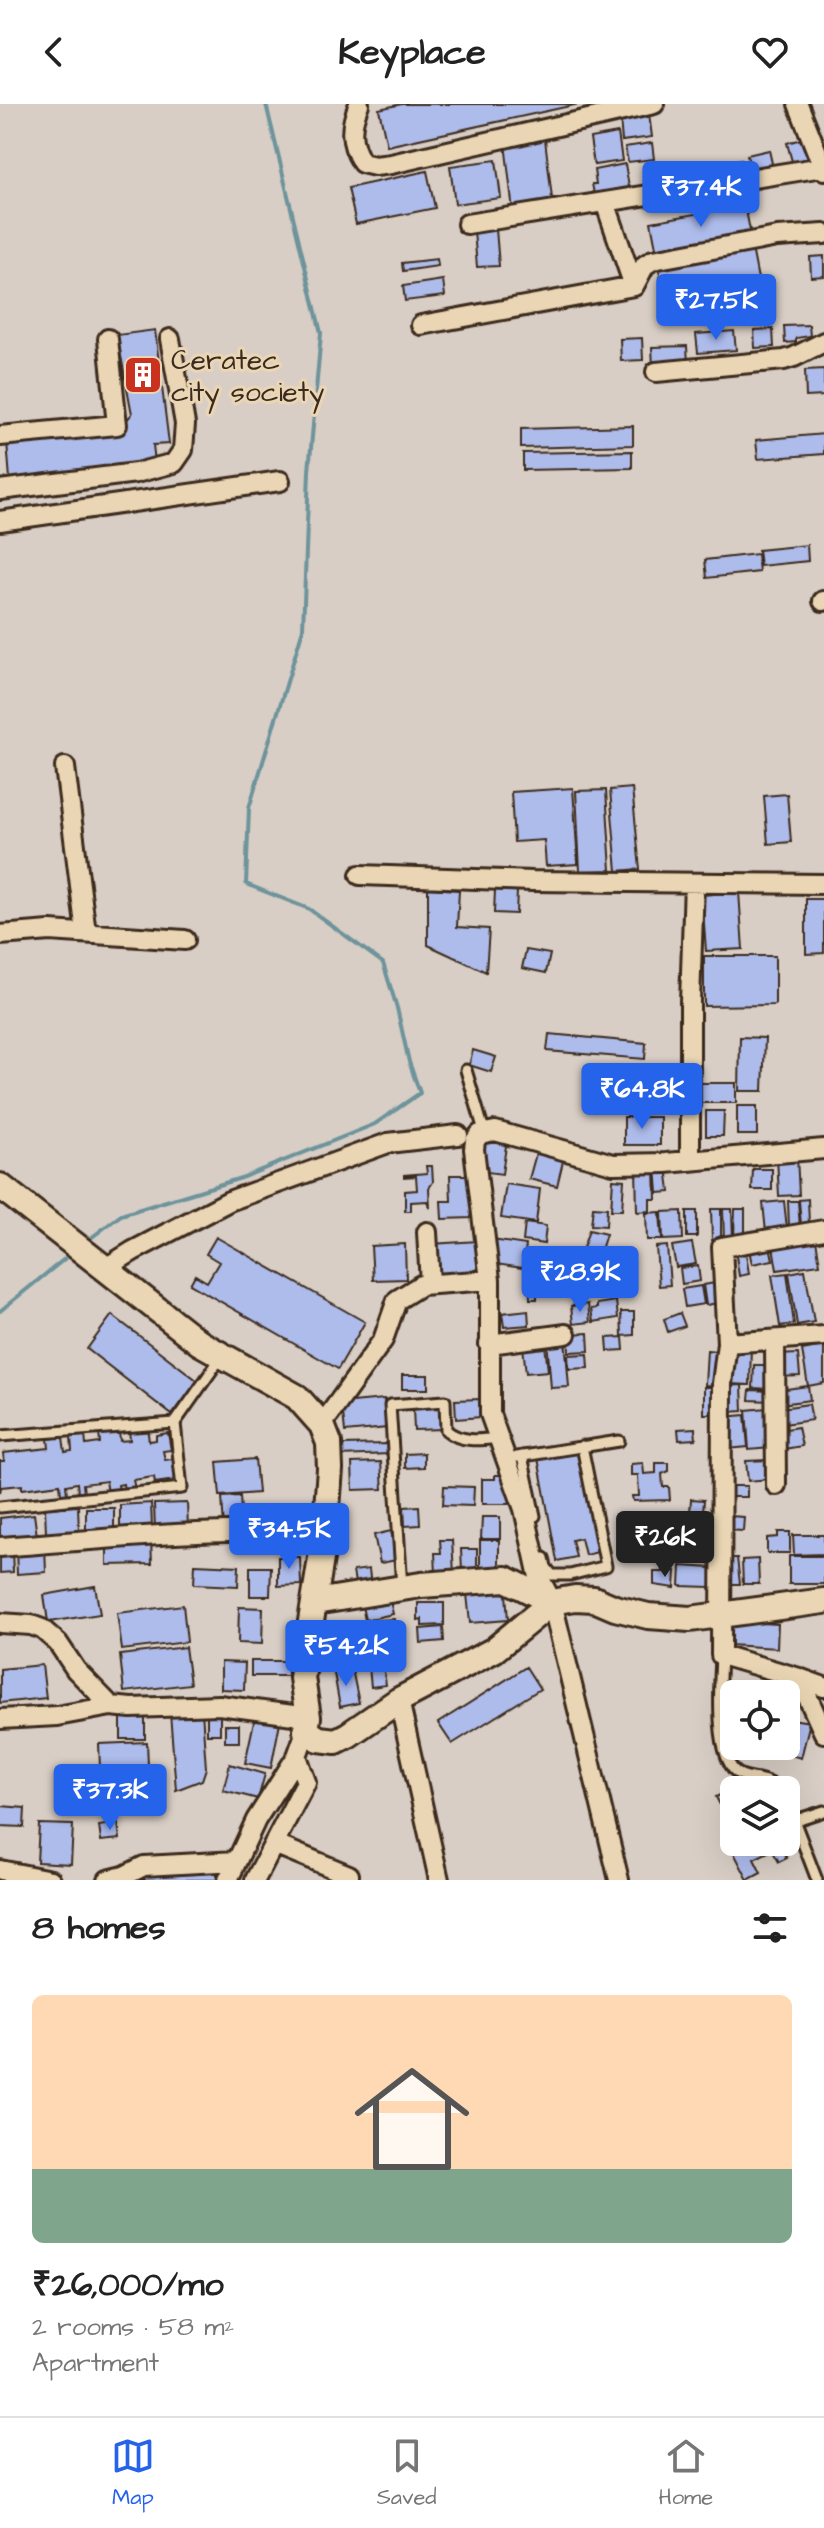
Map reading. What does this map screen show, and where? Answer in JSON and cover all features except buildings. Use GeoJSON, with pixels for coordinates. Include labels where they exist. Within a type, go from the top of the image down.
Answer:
{"type":"FeatureCollection","features":[{"type":"Feature","properties":{"kind":"street"},"geometry":{"type":"LineString","coordinates":[[359,104],[351,137],[362,163],[375,166],[617,108],[654,104]]}},
{"type":"Feature","properties":{"kind":"street"},"geometry":{"type":"LineString","coordinates":[[467,224],[823,169],[798,104]]}},
{"type":"Feature","properties":{"kind":"street"},"geometry":{"type":"LineString","coordinates":[[605,202],[634,286]]}},
{"type":"Feature","properties":{"kind":"street"},"geometry":{"type":"LineString","coordinates":[[634,286],[645,265],[653,260],[777,237],[824,234]]}},
{"type":"Feature","properties":{"kind":"street"},"geometry":{"type":"LineString","coordinates":[[421,325],[634,286]]}},
{"type":"Feature","properties":{"kind":"street"},"geometry":{"type":"LineString","coordinates":[[0,436],[117,425],[108,339]]}},
{"type":"Feature","properties":{"kind":"street"},"geometry":{"type":"LineString","coordinates":[[0,490],[136,473],[174,463],[183,450],[185,424],[170,339]]}},
{"type":"Feature","properties":{"kind":"street"},"geometry":{"type":"LineString","coordinates":[[656,372],[784,360],[824,342]]}},
{"type":"Feature","properties":{"kind":"street"},"geometry":{"type":"LineString","coordinates":[[0,521],[280,481]]}},
{"type":"Feature","properties":{"kind":"street"},"geometry":{"type":"LineString","coordinates":[[65,767],[86,933]]}},
{"type":"Feature","properties":{"kind":"street"},"geometry":{"type":"LineString","coordinates":[[360,875],[824,884]]}},
{"type":"Feature","properties":{"kind":"street"},"geometry":{"type":"LineString","coordinates":[[690,1160],[694,883]]}},
{"type":"Feature","properties":{"kind":"street"},"geometry":{"type":"LineString","coordinates":[[0,935],[50,931],[185,940]]}},
{"type":"Feature","properties":{"kind":"street"},"geometry":{"type":"LineString","coordinates":[[619,1880],[552,1602],[539,1577],[514,1458],[498,1438],[490,1414],[490,1280],[475,1141],[487,1131],[503,1132],[613,1164],[824,1149]]}},
{"type":"Feature","properties":{"kind":"street"},"geometry":{"type":"LineString","coordinates":[[104,1269],[229,1201],[388,1143],[458,1135]]}},
{"type":"Feature","properties":{"kind":"street"},"geometry":{"type":"LineString","coordinates":[[0,1186],[200,1343],[297,1397],[322,1425],[329,1443],[325,1533],[302,1678],[307,1724],[297,1756],[256,1820],[228,1880]]}},
{"type":"Feature","properties":{"kind":"street"},"geometry":{"type":"LineString","coordinates":[[824,1230],[722,1247],[727,1343],[722,1384],[720,1614],[721,1655],[824,1687]]}},
{"type":"Feature","properties":{"kind":"street"},"geometry":{"type":"LineString","coordinates":[[427,1232],[430,1284]]}},
{"type":"Feature","properties":{"kind":"street"},"geometry":{"type":"LineString","coordinates":[[322,1425],[383,1340],[397,1300],[413,1288],[430,1284],[490,1280]]}},
{"type":"Feature","properties":{"kind":"street"},"geometry":{"type":"LineString","coordinates":[[489,1344],[566,1334]]}},
{"type":"Feature","properties":{"kind":"street"},"geometry":{"type":"LineString","coordinates":[[727,1343],[824,1336]]}},
{"type":"Feature","properties":{"kind":"street"},"geometry":{"type":"LineString","coordinates":[[775,1340],[776,1485]]}},
{"type":"Feature","properties":{"kind":"street"},"geometry":{"type":"LineString","coordinates":[[0,1547],[195,1532],[325,1533]]}},
{"type":"Feature","properties":{"kind":"street"},"geometry":{"type":"LineString","coordinates":[[315,1602],[402,1588],[506,1579],[552,1602]]}},
{"type":"Feature","properties":{"kind":"street"},"geometry":{"type":"LineString","coordinates":[[0,1719],[57,1716],[111,1706],[219,1705],[307,1724],[319,1739],[336,1741],[399,1700],[494,1650],[552,1602],[594,1599],[615,1608],[675,1619],[824,1601]]}},
{"type":"Feature","properties":{"kind":"street"},"geometry":{"type":"LineString","coordinates":[[0,1623],[31,1625],[42,1629],[58,1643],[76,1670],[111,1706]]}},
{"type":"Feature","properties":{"kind":"street"},"geometry":{"type":"LineString","coordinates":[[799,1678],[824,1733]]}},
{"type":"Feature","properties":{"kind":"street"},"geometry":{"type":"LineString","coordinates":[[399,1700],[439,1880]]}},
{"type":"Feature","properties":{"kind":"street"},"geometry":{"type":"LineString","coordinates":[[255,1880],[306,1782],[297,1756]]}},
{"type":"Feature","properties":{"kind":"street"},"geometry":{"type":"LineString","coordinates":[[274,1844],[349,1875]]}},
{"type":"Feature","properties":{"kind":"street"},"geometry":{"type":"LineString","coordinates":[[108,1880],[144,1866],[237,1861]]}},
{"type":"Feature","properties":{"kind":"street"},"geometry":{"type":"LineString","coordinates":[[0,1870],[51,1880]]}},
{"type":"Feature","properties":{"kind":"lane"},"geometry":{"type":"LineString","coordinates":[[466,1070],[482,1124],[487,1131]]}},
{"type":"Feature","properties":{"kind":"lane"},"geometry":{"type":"LineString","coordinates":[[0,1507],[182,1488],[175,1423],[222,1356]]}},
{"type":"Feature","properties":{"kind":"lane"},"geometry":{"type":"LineString","coordinates":[[402,1588],[390,1405],[445,1401],[446,1430],[452,1435],[472,1441],[498,1438]]}},
{"type":"Feature","properties":{"kind":"lane"},"geometry":{"type":"LineString","coordinates":[[0,1436],[175,1423]]}},
{"type":"Feature","properties":{"kind":"lane"},"geometry":{"type":"LineString","coordinates":[[582,1446],[606,1566],[570,1575],[552,1575],[546,1567],[514,1458],[582,1446],[619,1441]]}},
{"type":"Feature","properties":{"kind":"lane"},"geometry":{"type":"LineString","coordinates":[[721,1655],[721,1732],[730,1766],[744,1776]]}},
{"type":"Feature","properties":{"kind":"lane"},"geometry":{"type":"LineString","coordinates":[[800,1819],[824,1811]]}},
{"type":"Feature","properties":{"kind":"lane"},"geometry":{"type":"LineString","coordinates":[[800,1831],[817,1880]]}},
{"type":"Feature","properties":{"kind":"waterway"},"geometry":{"type":"LineString","coordinates":[[87,1241],[121,1215],[241,1178],[375,1124],[420,1093],[383,963],[309,909],[246,884],[249,808],[303,629],[309,471],[321,333],[266,104]]}},
{"type":"Feature","properties":{"kind":"waterway"},"geometry":{"type":"LineString","coordinates":[[0,1311],[68,1256]]}},
{"type":"Feature","properties":{"kind":"place","name":"Ceratec city society"},"geometry":{"type":"Point","coordinates":[143,375]}}]}
